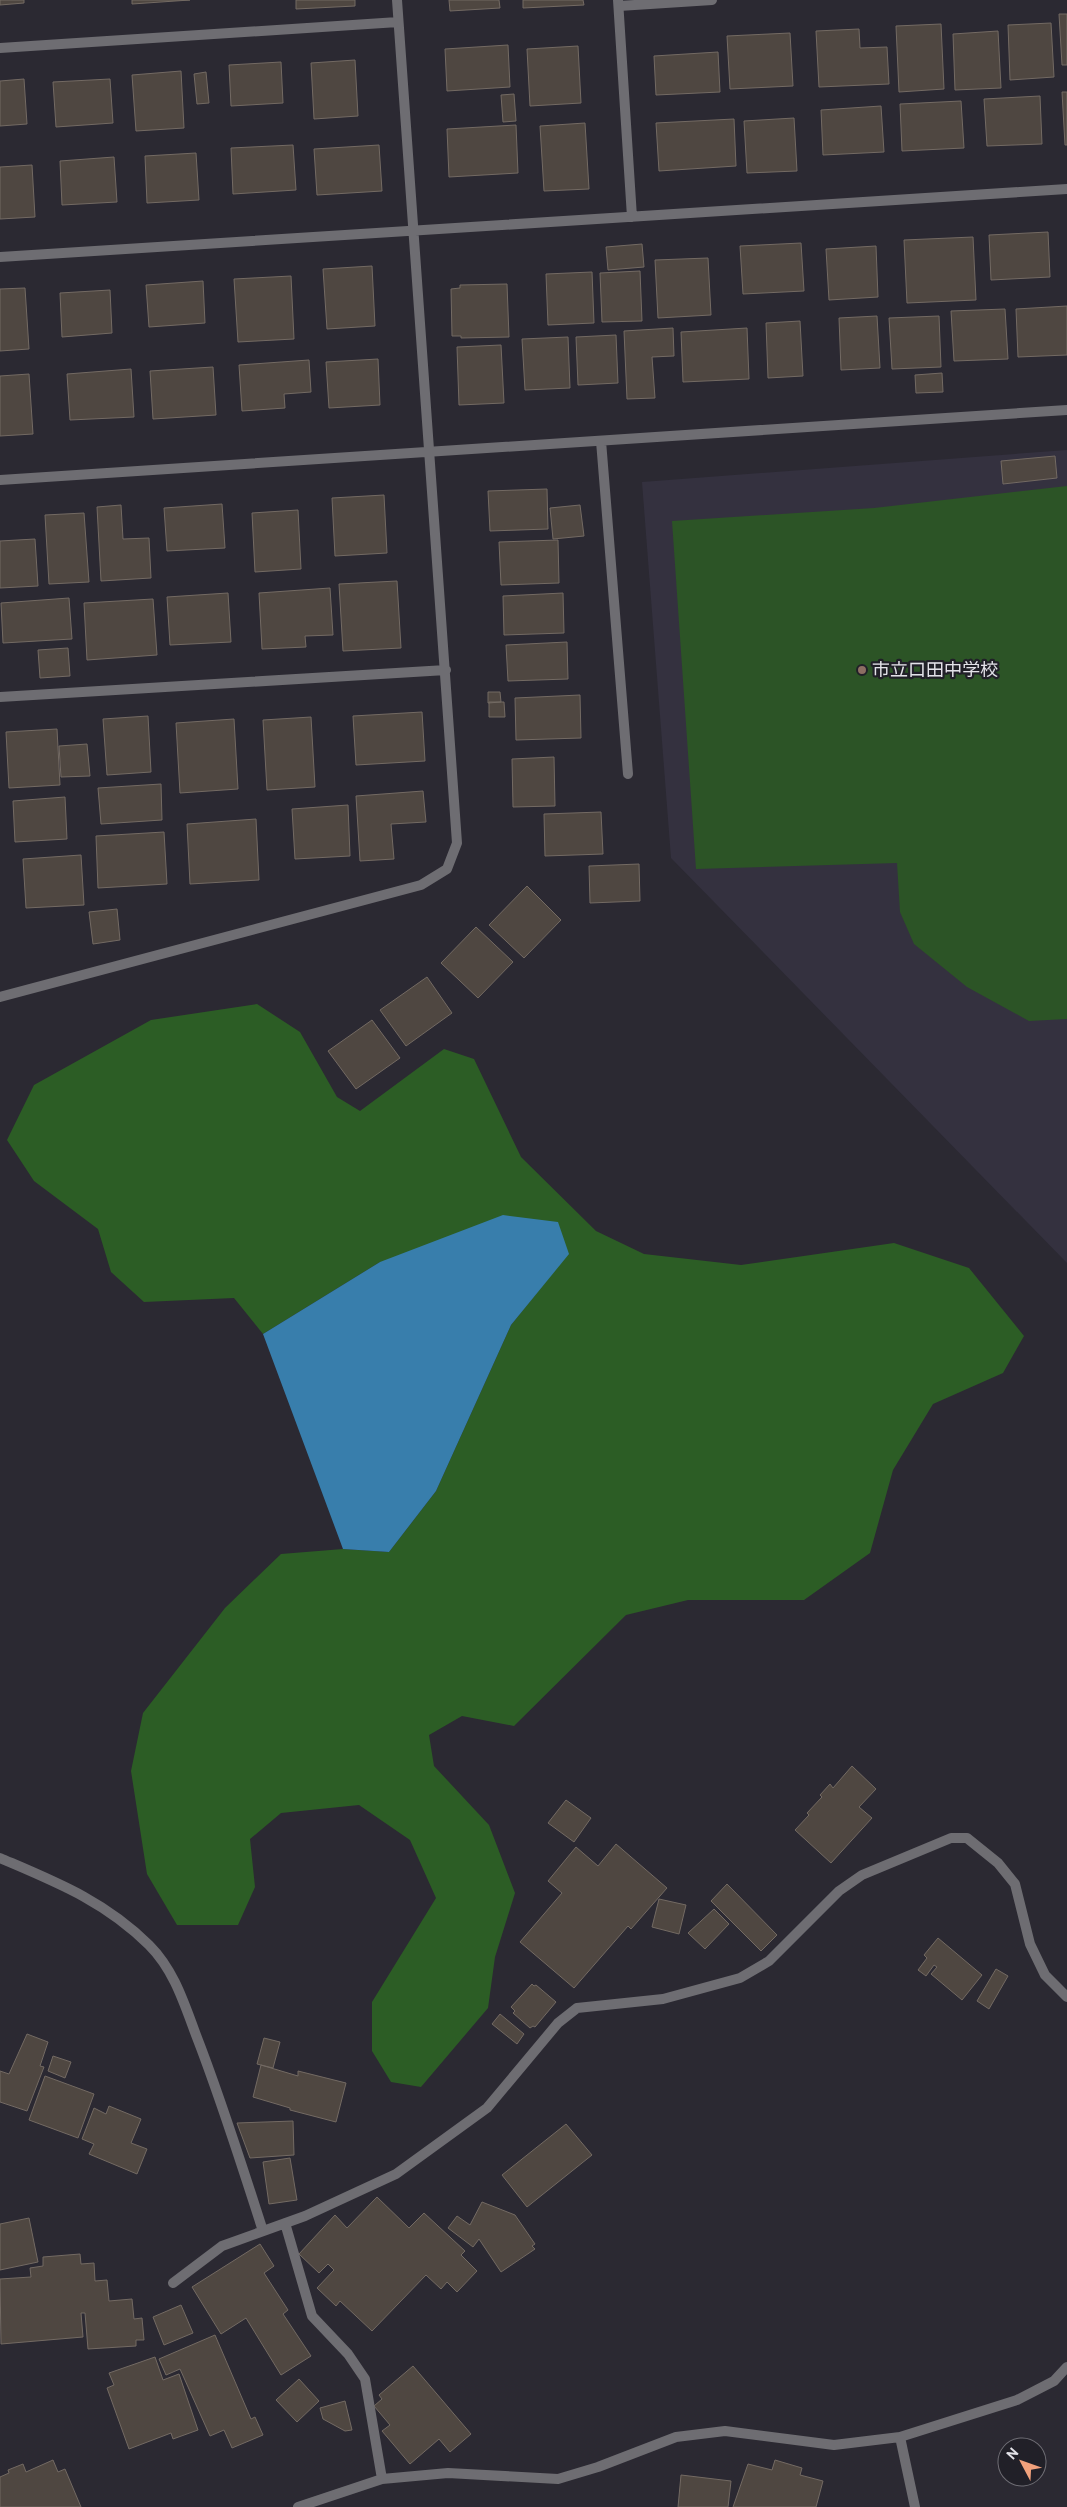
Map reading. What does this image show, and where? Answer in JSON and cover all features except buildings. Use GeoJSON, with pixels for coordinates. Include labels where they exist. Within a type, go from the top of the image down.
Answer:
{"type":"FeatureCollection","features":[{"type":"Feature","properties":{"kind":"street"},"geometry":{"type":"LineString","coordinates":[[0,997],[421,886],[447,869],[457,843],[397,0]]}},
{"type":"Feature","properties":{"kind":"street"},"geometry":{"type":"LineString","coordinates":[[632,217],[618,3],[712,0]]}},
{"type":"Feature","properties":{"kind":"street"},"geometry":{"type":"LineString","coordinates":[[0,48],[398,22]]}},
{"type":"Feature","properties":{"kind":"street"},"geometry":{"type":"LineString","coordinates":[[0,257],[1067,189]]}},
{"type":"Feature","properties":{"kind":"street"},"geometry":{"type":"LineString","coordinates":[[0,480],[1067,410]]}},
{"type":"Feature","properties":{"kind":"street"},"geometry":{"type":"LineString","coordinates":[[601,441],[628,774]]}},
{"type":"Feature","properties":{"kind":"street"},"geometry":{"type":"LineString","coordinates":[[0,698],[446,670]]}},
{"type":"Feature","properties":{"kind":"street"},"geometry":{"type":"LineString","coordinates":[[173,2283],[222,2246],[285,2223],[396,2174],[487,2108],[558,2023],[577,2008],[663,1999],[740,1978],[769,1962],[839,1892],[862,1875],[950,1838],[967,1838],[998,1863],[1015,1884],[1030,1944],[1046,1975],[1067,1997]]}},
{"type":"Feature","properties":{"kind":"street"},"geometry":{"type":"LineString","coordinates":[[0,1858],[71,1888],[110,1911],[150,1946],[174,1977],[212,2075],[263,2232]]}},
{"type":"Feature","properties":{"kind":"street"},"geometry":{"type":"LineString","coordinates":[[285,2223],[312,2316],[348,2354],[365,2379],[382,2479]]}},
{"type":"Feature","properties":{"kind":"street"},"geometry":{"type":"LineString","coordinates":[[298,2507],[382,2479],[448,2473],[558,2480],[676,2437],[724,2431],[834,2446],[900,2437],[1017,2400],[1054,2382],[1067,2367]]}},
{"type":"Feature","properties":{"kind":"street"},"geometry":{"type":"LineString","coordinates":[[900,2437],[915,2507]]}},
{"type":"Feature","properties":{"kind":"shaded area","name":"市立口田中学校"},"geometry":{"type":"Polygon","coordinates":[[[1067,450],[1067,1263],[671,858],[642,482],[1067,450]]]}},
{"type":"Feature","properties":{"kind":"green space","name":"市立口田中学校"},"geometry":{"type":"Polygon","coordinates":[[[1067,486],[1067,1019],[1029,1021],[967,987],[914,944],[900,912],[897,863],[696,869],[672,521],[874,508],[1067,486]]]}},
{"type":"Feature","properties":{"kind":"green space"},"geometry":{"type":"Polygon","coordinates":[[[257,1004],[300,1032],[337,1097],[360,1111],[444,1049],[474,1059],[521,1157],[596,1231],[644,1254],[741,1265],[894,1243],[969,1268],[1024,1336],[1003,1373],[933,1404],[893,1470],[870,1553],[804,1600],[688,1600],[626,1615],[514,1726],[462,1716],[429,1735],[434,1766],[489,1825],[515,1893],[495,1957],[488,2008],[421,2087],[391,2082],[372,2051],[372,2002],[436,1898],[410,1840],[359,1805],[281,1813],[250,1839],[255,1887],[238,1925],[177,1925],[147,1874],[131,1771],[143,1713],[225,1608],[281,1554],[343,1549],[389,1552],[436,1491],[511,1325],[568,1254],[380,1262],[263,1334],[234,1298],[144,1302],[111,1272],[98,1229],[34,1181],[7,1140],[34,1085],[151,1020],[257,1004]]]}},
{"type":"Feature","properties":{"kind":"water"},"geometry":{"type":"Polygon","coordinates":[[[503,1215],[558,1222],[569,1254],[511,1325],[436,1491],[389,1552],[343,1549],[263,1334],[380,1262],[503,1215]]]}},
{"type":"Feature","properties":{"kind":"place","name":"市立口田中学校"},"geometry":{"type":"Point","coordinates":[862,670]}}]}
